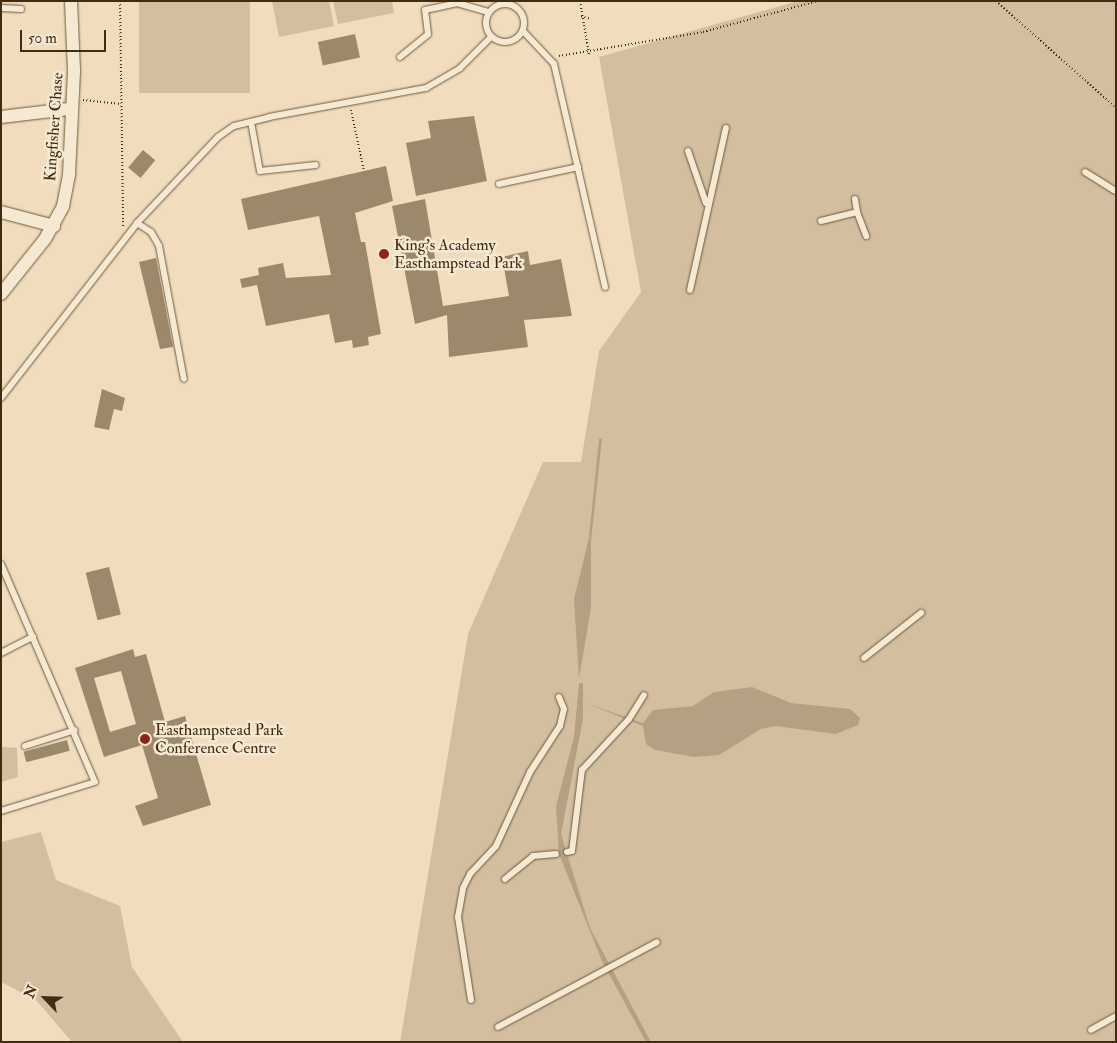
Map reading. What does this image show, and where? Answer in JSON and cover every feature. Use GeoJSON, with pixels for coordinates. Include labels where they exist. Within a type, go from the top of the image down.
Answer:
{"type":"FeatureCollection","features":[{"type":"Feature","properties":{"kind":"street","name":"Kingfisher Chase"},"geometry":{"type":"LineString","coordinates":[[1,294],[54,226],[69,174],[70,104],[75,57],[71,1]]}},
{"type":"Feature","properties":{"kind":"street"},"geometry":{"type":"LineString","coordinates":[[1,117],[70,104]]}},
{"type":"Feature","properties":{"kind":"street"},"geometry":{"type":"LineString","coordinates":[[1,212],[54,226]]}},
{"type":"Feature","properties":{"kind":"lane"},"geometry":{"type":"LineString","coordinates":[[400,57],[428,34],[425,10],[457,3],[489,12]]}},
{"type":"Feature","properties":{"kind":"lane"},"geometry":{"type":"LineString","coordinates":[[501,4],[517,4],[524,18],[523,31],[506,43],[491,37],[486,25],[489,12],[501,4]]}},
{"type":"Feature","properties":{"kind":"lane"},"geometry":{"type":"LineString","coordinates":[[1,8],[21,9]]}},
{"type":"Feature","properties":{"kind":"lane"},"geometry":{"type":"LineString","coordinates":[[523,31],[550,56],[578,166],[605,286]]}},
{"type":"Feature","properties":{"kind":"lane"},"geometry":{"type":"LineString","coordinates":[[1,398],[137,223],[218,137],[251,122],[426,88],[460,68],[491,37]]}},
{"type":"Feature","properties":{"kind":"lane"},"geometry":{"type":"LineString","coordinates":[[251,122],[260,171],[316,165]]}},
{"type":"Feature","properties":{"kind":"lane"},"geometry":{"type":"LineString","coordinates":[[690,290],[706,202],[726,128]]}},
{"type":"Feature","properties":{"kind":"lane"},"geometry":{"type":"LineString","coordinates":[[688,151],[706,202]]}},
{"type":"Feature","properties":{"kind":"lane"},"geometry":{"type":"LineString","coordinates":[[499,184],[578,166]]}},
{"type":"Feature","properties":{"kind":"lane"},"geometry":{"type":"LineString","coordinates":[[1085,172],[1116,190]]}},
{"type":"Feature","properties":{"kind":"lane"},"geometry":{"type":"LineString","coordinates":[[855,199],[857,212],[866,236]]}},
{"type":"Feature","properties":{"kind":"lane"},"geometry":{"type":"LineString","coordinates":[[822,221],[857,212]]}},
{"type":"Feature","properties":{"kind":"lane"},"geometry":{"type":"LineString","coordinates":[[137,223],[151,232],[159,246],[184,379]]}},
{"type":"Feature","properties":{"kind":"lane"},"geometry":{"type":"LineString","coordinates":[[1,564],[75,730],[95,782],[1,811]]}},
{"type":"Feature","properties":{"kind":"lane"},"geometry":{"type":"LineString","coordinates":[[864,658],[921,613]]}},
{"type":"Feature","properties":{"kind":"lane"},"geometry":{"type":"LineString","coordinates":[[1,653],[33,637]]}},
{"type":"Feature","properties":{"kind":"lane"},"geometry":{"type":"LineString","coordinates":[[567,852],[572,851],[582,770],[629,719],[644,695]]}},
{"type":"Feature","properties":{"kind":"lane"},"geometry":{"type":"LineString","coordinates":[[471,1000],[458,917],[463,888],[470,874],[496,846],[530,772],[560,726],[564,709],[559,698]]}},
{"type":"Feature","properties":{"kind":"lane"},"geometry":{"type":"LineString","coordinates":[[25,746],[75,730]]}},
{"type":"Feature","properties":{"kind":"lane"},"geometry":{"type":"LineString","coordinates":[[505,879],[533,856],[556,854]]}},
{"type":"Feature","properties":{"kind":"lane"},"geometry":{"type":"LineString","coordinates":[[498,1027],[657,942]]}},
{"type":"Feature","properties":{"kind":"lane"},"geometry":{"type":"LineString","coordinates":[[1091,1030],[1116,1016]]}},
{"type":"Feature","properties":{"kind":"path"},"geometry":{"type":"LineString","coordinates":[[120,1],[120,203],[122,224],[129,234]]}},
{"type":"Feature","properties":{"kind":"path"},"geometry":{"type":"LineString","coordinates":[[580,1],[580,16],[589,54]]}},
{"type":"Feature","properties":{"kind":"path"},"geometry":{"type":"LineString","coordinates":[[550,56],[589,54],[704,32],[818,1]]}},
{"type":"Feature","properties":{"kind":"path"},"geometry":{"type":"LineString","coordinates":[[996,1],[1116,108]]}},
{"type":"Feature","properties":{"kind":"path"},"geometry":{"type":"LineString","coordinates":[[580,16],[591,19]]}},
{"type":"Feature","properties":{"kind":"path"},"geometry":{"type":"LineString","coordinates":[[70,104],[121,104]]}},
{"type":"Feature","properties":{"kind":"path"},"geometry":{"type":"LineString","coordinates":[[350,104],[364,171]]}},
{"type":"Feature","properties":{"kind":"shaded area"},"geometry":{"type":"Polygon","coordinates":[[[139,1],[250,1],[250,93],[139,93],[139,1]]]}},
{"type":"Feature","properties":{"kind":"shaded area"},"geometry":{"type":"Polygon","coordinates":[[[272,1],[329,1],[334,26],[279,37],[272,1]]]}},
{"type":"Feature","properties":{"kind":"shaded area"},"geometry":{"type":"Polygon","coordinates":[[[333,1],[392,1],[394,13],[338,24],[333,1]]]}},
{"type":"Feature","properties":{"kind":"shaded area"},"geometry":{"type":"Polygon","coordinates":[[[798,1],[1116,1],[1116,1042],[400,1042],[468,634],[543,462],[581,462],[599,351],[641,292],[599,57],[798,1]]]}},
{"type":"Feature","properties":{"kind":"shaded area"},"geometry":{"type":"Polygon","coordinates":[[[602,438],[591,541],[591,608],[579,679],[574,599],[589,537],[599,439],[602,438]]]}},
{"type":"Feature","properties":{"kind":"shaded area"},"geometry":{"type":"Polygon","coordinates":[[[579,683],[583,683],[583,719],[561,834],[590,928],[651,1042],[646,1042],[602,961],[559,854],[556,806],[574,737],[579,683]]]}},
{"type":"Feature","properties":{"kind":"shaded area"},"geometry":{"type":"Polygon","coordinates":[[[752,687],[791,703],[850,709],[860,718],[858,725],[836,734],[776,726],[761,729],[719,755],[694,757],[655,750],[646,744],[643,726],[585,703],[643,723],[653,710],[693,706],[714,692],[752,687]]]}},
{"type":"Feature","properties":{"kind":"shaded area"},"geometry":{"type":"Polygon","coordinates":[[[1,747],[17,748],[18,777],[1,782],[1,747]]]}},
{"type":"Feature","properties":{"kind":"shaded area"},"geometry":{"type":"Polygon","coordinates":[[[41,832],[56,880],[120,906],[132,967],[183,1042],[72,1042],[36,1000],[1,982],[1,842],[41,832]]]}},
{"type":"Feature","properties":{"kind":"building"},"geometry":{"type":"Polygon","coordinates":[[[355,34],[360,57],[323,65],[318,42],[355,34]]]}},
{"type":"Feature","properties":{"kind":"building"},"geometry":{"type":"Polygon","coordinates":[[[474,116],[487,181],[416,196],[406,143],[431,138],[428,121],[474,116]]]}},
{"type":"Feature","properties":{"kind":"building"},"geometry":{"type":"Polygon","coordinates":[[[143,150],[155,160],[140,178],[128,168],[143,150]]]}},
{"type":"Feature","properties":{"kind":"building"},"geometry":{"type":"Polygon","coordinates":[[[386,166],[393,201],[355,213],[361,242],[365,242],[381,334],[368,337],[369,345],[353,348],[352,340],[335,343],[329,314],[266,326],[257,285],[242,288],[240,279],[259,275],[258,268],[283,263],[286,278],[331,275],[319,216],[248,230],[241,199],[386,166]]]}},
{"type":"Feature","properties":{"kind":"building"},"geometry":{"type":"Polygon","coordinates":[[[425,199],[443,306],[509,296],[502,257],[528,251],[530,265],[561,259],[572,316],[524,320],[528,347],[449,357],[447,315],[415,324],[392,206],[425,199]]]}},
{"type":"Feature","properties":{"kind":"building"},"geometry":{"type":"Polygon","coordinates":[[[156,258],[173,347],[160,349],[139,262],[156,258]]]}},
{"type":"Feature","properties":{"kind":"building"},"geometry":{"type":"Polygon","coordinates":[[[102,389],[125,398],[122,411],[114,409],[109,430],[94,427],[102,389]]]}},
{"type":"Feature","properties":{"kind":"building"},"geometry":{"type":"Polygon","coordinates":[[[109,567],[121,615],[98,620],[86,573],[109,567]]]}},
{"type":"Feature","properties":{"kind":"building","name":"Easthampstead Park Conference Centre"},"geometry":{"type":"Polygon","coordinates":[[[133,649],[135,657],[146,654],[165,722],[185,716],[211,805],[143,826],[135,806],[158,798],[142,745],[104,757],[75,668],[133,649]],[[121,671],[94,678],[110,732],[136,724],[121,671]]]}},
{"type":"Feature","properties":{"kind":"building"},"geometry":{"type":"Polygon","coordinates":[[[67,740],[70,751],[26,762],[24,752],[67,740]]]}},
{"type":"Feature","properties":{"kind":"place","name":"King's Academy Easthampstead Park"},"geometry":{"type":"Point","coordinates":[384,254]}},
{"type":"Feature","properties":{"kind":"place","name":"Easthampstead Park Conference Centre"},"geometry":{"type":"Point","coordinates":[145,739]}}]}
